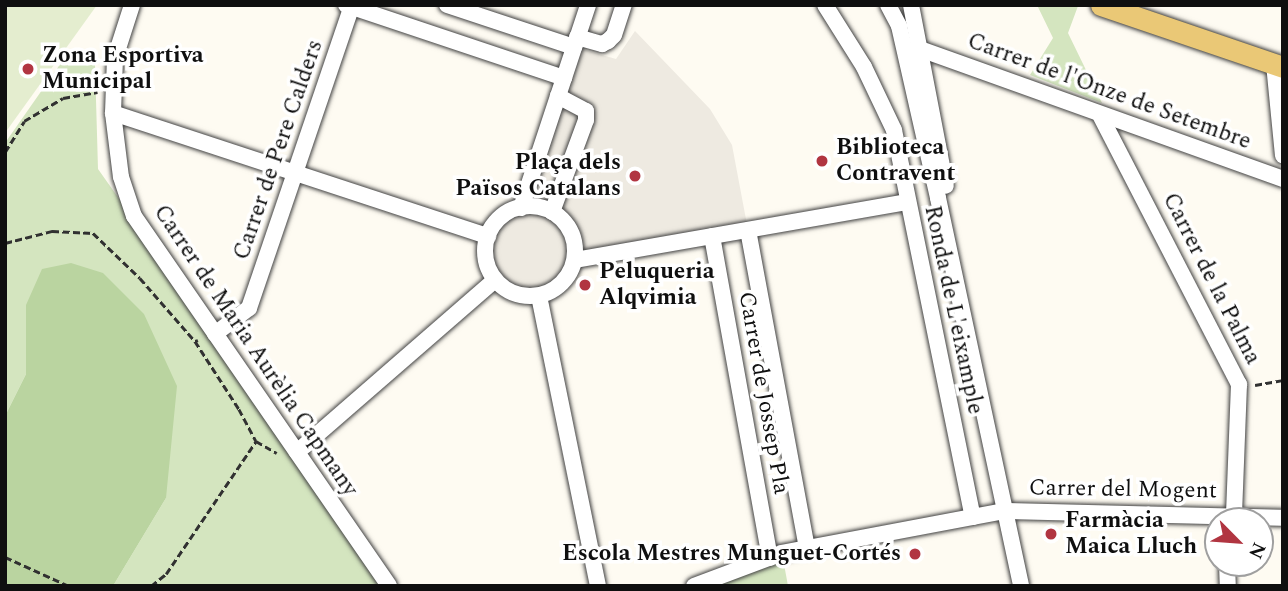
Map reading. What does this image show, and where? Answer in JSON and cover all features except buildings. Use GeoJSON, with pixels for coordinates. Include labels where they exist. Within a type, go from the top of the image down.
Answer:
{"type":"FeatureCollection","features":[{"type":"Feature","properties":{"kind":"main road"},"geometry":{"type":"LineString","coordinates":[[1101,5],[1278,65]]}},
{"type":"Feature","properties":{"kind":"street","name":"Carrer de Maria Aurèlia Capmany"},"geometry":{"type":"LineString","coordinates":[[132,5],[115,58],[113,113],[121,177],[134,216],[389,586]]}},
{"type":"Feature","properties":{"kind":"street"},"geometry":{"type":"LineString","coordinates":[[447,5],[575,42],[602,44],[614,35],[624,5]]}},
{"type":"Feature","properties":{"kind":"street"},"geometry":{"type":"LineString","coordinates":[[521,208],[588,5]]}},
{"type":"Feature","properties":{"kind":"street","name":"Ronda de L'eixample"},"geometry":{"type":"LineString","coordinates":[[825,5],[864,67],[894,130],[973,517]]}},
{"type":"Feature","properties":{"kind":"street"},"geometry":{"type":"LineString","coordinates":[[888,5],[899,26],[979,381],[1021,586]]}},
{"type":"Feature","properties":{"kind":"street"},"geometry":{"type":"LineString","coordinates":[[911,5],[968,295],[979,381]]}},
{"type":"Feature","properties":{"kind":"street"},"geometry":{"type":"LineString","coordinates":[[350,6],[564,78]]}},
{"type":"Feature","properties":{"kind":"street","name":"Carrer de Pere Calders"},"geometry":{"type":"LineString","coordinates":[[215,334],[249,308],[350,6]]}},
{"type":"Feature","properties":{"kind":"street","name":"Carrer de l'Onze de Setembre"},"geometry":{"type":"LineString","coordinates":[[920,49],[1101,117],[1283,179]]}},
{"type":"Feature","properties":{"kind":"street"},"geometry":{"type":"LineString","coordinates":[[1278,65],[1283,156]]}},
{"type":"Feature","properties":{"kind":"street"},"geometry":{"type":"LineString","coordinates":[[552,212],[586,120],[586,111],[558,96]]}},
{"type":"Feature","properties":{"kind":"street"},"geometry":{"type":"LineString","coordinates":[[113,113],[488,236]]}},
{"type":"Feature","properties":{"kind":"street","name":"Carrer de la Palma"},"geometry":{"type":"LineString","coordinates":[[1101,117],[1239,387],[1228,507]]}},
{"type":"Feature","properties":{"kind":"street"},"geometry":{"type":"LineString","coordinates":[[575,260],[907,202]]}},
{"type":"Feature","properties":{"kind":"street"},"geometry":{"type":"LineString","coordinates":[[533,206],[552,212],[570,230],[575,245],[575,260],[566,279],[554,290],[539,296],[523,296],[507,290],[495,280],[485,254],[488,236],[500,217],[521,208],[533,206]]}},
{"type":"Feature","properties":{"kind":"street","name":"Carrer de Jossep Pla"},"geometry":{"type":"LineString","coordinates":[[748,230],[807,548]]}},
{"type":"Feature","properties":{"kind":"street","name":"Carrer de Jossep Pla"},"geometry":{"type":"LineString","coordinates":[[712,236],[770,558]]}},
{"type":"Feature","properties":{"kind":"street"},"geometry":{"type":"LineString","coordinates":[[297,453],[495,280]]}},
{"type":"Feature","properties":{"kind":"street"},"geometry":{"type":"LineString","coordinates":[[539,296],[598,586]]}},
{"type":"Feature","properties":{"kind":"street","name":"Carrer del Mogent"},"geometry":{"type":"LineString","coordinates":[[694,586],[770,558],[807,548],[1005,511],[1204,516]]}},
{"type":"Feature","properties":{"kind":"path"},"geometry":{"type":"LineString","coordinates":[[5,152],[24,121],[64,98],[114,89]]}},
{"type":"Feature","properties":{"kind":"path"},"geometry":{"type":"LineString","coordinates":[[5,243],[52,230],[93,233],[140,278],[195,341],[239,409],[256,441],[278,453]]}},
{"type":"Feature","properties":{"kind":"path"},"geometry":{"type":"LineString","coordinates":[[5,309],[5,339]]}},
{"type":"Feature","properties":{"kind":"path"},"geometry":{"type":"LineString","coordinates":[[195,341],[215,334]]}},
{"type":"Feature","properties":{"kind":"path"},"geometry":{"type":"LineString","coordinates":[[1239,387],[1283,380]]}},
{"type":"Feature","properties":{"kind":"path"},"geometry":{"type":"LineString","coordinates":[[151,586],[166,574],[179,557],[256,441]]}},
{"type":"Feature","properties":{"kind":"path"},"geometry":{"type":"LineString","coordinates":[[5,557],[69,586]]}},
{"type":"Feature","properties":{"kind":"green space","name":"Zona Esportiva Municipal"},"geometry":{"type":"Polygon","coordinates":[[[5,5],[97,5],[5,133],[5,5]]]}},
{"type":"Feature","properties":{"kind":"green space"},"geometry":{"type":"Polygon","coordinates":[[[1037,5],[1078,6],[1068,33],[1102,103],[1030,75],[1053,38],[1037,5]]]}},
{"type":"Feature","properties":{"kind":"green space"},"geometry":{"type":"Polygon","coordinates":[[[70,50],[95,64],[98,169],[393,586],[113,586],[166,498],[26,305],[26,374],[5,416],[5,143],[70,50]]]}},
{"type":"Feature","properties":{"kind":"green space"},"geometry":{"type":"Polygon","coordinates":[[[71,263],[103,273],[144,314],[177,386],[166,498],[113,586],[5,586],[5,416],[26,374],[26,305],[42,269],[71,263]]]}},
{"type":"Feature","properties":{"kind":"green space"},"geometry":{"type":"Polygon","coordinates":[[[782,553],[788,586],[694,586],[782,553]]]}},
{"type":"Feature","properties":{"kind":"shaded area","name":"Plaça dels Països Catalans"},"geometry":{"type":"Polygon","coordinates":[[[635,31],[710,109],[732,145],[748,230],[575,260],[560,277],[547,286],[531,290],[514,287],[502,280],[493,268],[491,244],[496,229],[516,213],[574,47],[616,59],[635,31]]]}},
{"type":"Feature","properties":{"kind":"place","name":"Zona Esportiva Municipal"},"geometry":{"type":"Point","coordinates":[28,69]}},
{"type":"Feature","properties":{"kind":"place","name":"Biblioteca Contravent"},"geometry":{"type":"Point","coordinates":[822,161]}},
{"type":"Feature","properties":{"kind":"place","name":"Plaça dels Països Catalans"},"geometry":{"type":"Point","coordinates":[635,176]}},
{"type":"Feature","properties":{"kind":"place","name":"Peluqueria Alqvimia"},"geometry":{"type":"Point","coordinates":[585,285]}},
{"type":"Feature","properties":{"kind":"place","name":"Farmàcia Maica Lluch"},"geometry":{"type":"Point","coordinates":[1051,534]}},
{"type":"Feature","properties":{"kind":"place","name":"Escola Mestres Munguet-Cortés"},"geometry":{"type":"Point","coordinates":[915,554]}}]}
